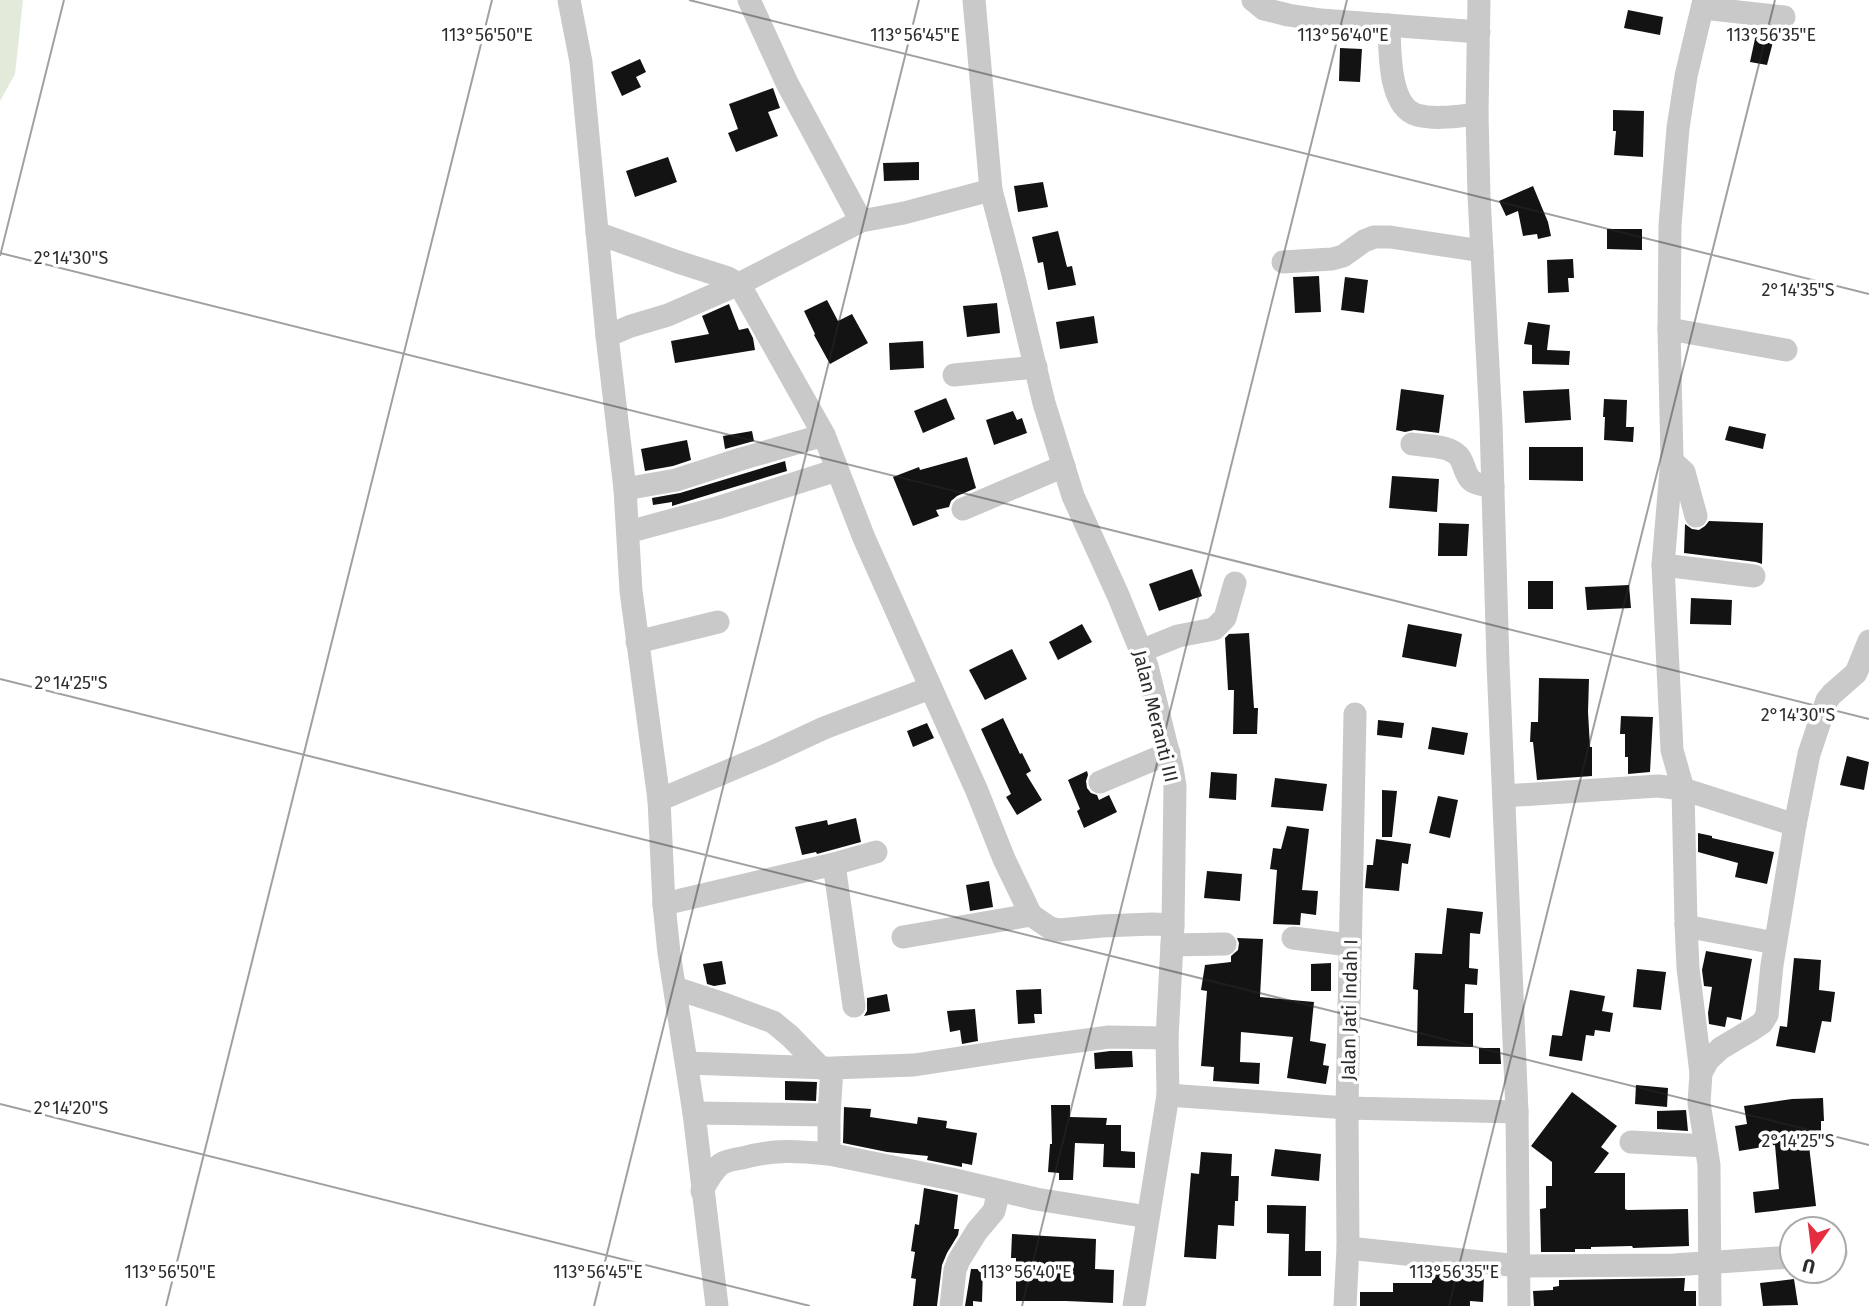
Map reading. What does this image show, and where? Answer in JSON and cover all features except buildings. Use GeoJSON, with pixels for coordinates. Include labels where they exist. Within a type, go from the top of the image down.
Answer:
{"type":"FeatureCollection","features":[{"type":"Feature","properties":{"kind":"street"},"geometry":{"type":"LineString","coordinates":[[569,0],[581,62],[607,336],[625,489],[631,591],[659,800],[664,904],[694,1113],[717,1306]]}},
{"type":"Feature","properties":{"kind":"street"},"geometry":{"type":"LineString","coordinates":[[749,0],[787,83],[861,221]]}},
{"type":"Feature","properties":{"kind":"street","name":"Jalan Meranti III"},"geometry":{"type":"LineString","coordinates":[[974,0],[991,190],[1044,403],[1073,496],[1147,666],[1175,786],[1173,935],[1167,1038],[1168,1095],[1134,1306]]}},
{"type":"Feature","properties":{"kind":"street"},"geometry":{"type":"LineString","coordinates":[[1252,0],[1264,9],[1321,20],[1479,32]]}},
{"type":"Feature","properties":{"kind":"street"},"geometry":{"type":"LineString","coordinates":[[1479,0],[1477,114],[1517,1112],[1519,1306]]}},
{"type":"Feature","properties":{"kind":"street"},"geometry":{"type":"LineString","coordinates":[[1710,1306],[1709,1166],[1699,1095],[1701,1073],[1688,968],[1683,789],[1672,750],[1663,565],[1672,458],[1670,225],[1678,128],[1686,76],[1703,4],[1784,17]]}},
{"type":"Feature","properties":{"kind":"street"},"geometry":{"type":"LineString","coordinates":[[1390,25],[1390,57],[1395,88],[1399,100],[1409,112],[1427,117],[1477,114]]}},
{"type":"Feature","properties":{"kind":"street"},"geometry":{"type":"LineString","coordinates":[[607,336],[668,316],[739,284],[861,221],[904,213],[991,190]]}},
{"type":"Feature","properties":{"kind":"street"},"geometry":{"type":"LineString","coordinates":[[597,233],[739,284],[824,435],[864,538],[1031,915],[1050,929],[1153,924],[1173,935],[1225,944]]}},
{"type":"Feature","properties":{"kind":"street"},"geometry":{"type":"LineString","coordinates":[[1283,262],[1343,256],[1374,237],[1482,251]]}},
{"type":"Feature","properties":{"kind":"street"},"geometry":{"type":"LineString","coordinates":[[1669,329],[1786,350]]}},
{"type":"Feature","properties":{"kind":"street"},"geometry":{"type":"LineString","coordinates":[[954,375],[1036,367]]}},
{"type":"Feature","properties":{"kind":"street"},"geometry":{"type":"LineString","coordinates":[[625,489],[676,481],[824,435]]}},
{"type":"Feature","properties":{"kind":"street"},"geometry":{"type":"LineString","coordinates":[[1412,444],[1455,452],[1473,482],[1493,487]]}},
{"type":"Feature","properties":{"kind":"street"},"geometry":{"type":"LineString","coordinates":[[1672,458],[1684,472],[1696,516]]}},
{"type":"Feature","properties":{"kind":"street"},"geometry":{"type":"LineString","coordinates":[[963,509],[1064,466]]}},
{"type":"Feature","properties":{"kind":"street"},"geometry":{"type":"LineString","coordinates":[[628,532],[718,508],[837,470]]}},
{"type":"Feature","properties":{"kind":"street"},"geometry":{"type":"LineString","coordinates":[[1663,565],[1754,576]]}},
{"type":"Feature","properties":{"kind":"street"},"geometry":{"type":"LineString","coordinates":[[1141,651],[1178,636],[1214,629],[1225,618],[1236,583]]}},
{"type":"Feature","properties":{"kind":"street"},"geometry":{"type":"LineString","coordinates":[[637,642],[718,622]]}},
{"type":"Feature","properties":{"kind":"street"},"geometry":{"type":"LineString","coordinates":[[1701,1073],[1708,1060],[1721,1048],[1762,1023],[1767,1015],[1775,943],[1809,754],[1827,700],[1856,673],[1869,641]]}},
{"type":"Feature","properties":{"kind":"street"},"geometry":{"type":"LineString","coordinates":[[659,800],[824,728],[930,688]]}},
{"type":"Feature","properties":{"kind":"street","name":"Jalan Jati Indah I"},"geometry":{"type":"LineString","coordinates":[[1345,1306],[1355,714]]}},
{"type":"Feature","properties":{"kind":"street"},"geometry":{"type":"LineString","coordinates":[[1100,782],[1168,753]]}},
{"type":"Feature","properties":{"kind":"street"},"geometry":{"type":"LineString","coordinates":[[1504,796],[1640,786],[1683,789],[1795,825]]}},
{"type":"Feature","properties":{"kind":"street"},"geometry":{"type":"LineString","coordinates":[[664,904],[876,852]]}},
{"type":"Feature","properties":{"kind":"street"},"geometry":{"type":"LineString","coordinates":[[834,864],[854,1006]]}},
{"type":"Feature","properties":{"kind":"street"},"geometry":{"type":"LineString","coordinates":[[903,937],[1031,915]]}},
{"type":"Feature","properties":{"kind":"street"},"geometry":{"type":"LineString","coordinates":[[1686,924],[1722,934],[1775,943]]}},
{"type":"Feature","properties":{"kind":"street"},"geometry":{"type":"LineString","coordinates":[[1293,938],[1349,945]]}},
{"type":"Feature","properties":{"kind":"street"},"geometry":{"type":"LineString","coordinates":[[675,988],[773,1023],[827,1068],[830,1154]]}},
{"type":"Feature","properties":{"kind":"street"},"geometry":{"type":"LineString","coordinates":[[687,1063],[827,1068],[914,1065],[1109,1037],[1167,1038]]}},
{"type":"Feature","properties":{"kind":"street"},"geometry":{"type":"LineString","coordinates":[[1168,1095],[1347,1108],[1517,1112]]}},
{"type":"Feature","properties":{"kind":"street"},"geometry":{"type":"LineString","coordinates":[[694,1113],[829,1115]]}},
{"type":"Feature","properties":{"kind":"street"},"geometry":{"type":"LineString","coordinates":[[1631,1142],[1706,1146]]}},
{"type":"Feature","properties":{"kind":"street"},"geometry":{"type":"LineString","coordinates":[[702,1191],[712,1173],[721,1164],[784,1150],[830,1154],[1036,1199],[1148,1217]]}},
{"type":"Feature","properties":{"kind":"street"},"geometry":{"type":"LineString","coordinates":[[951,1306],[955,1270],[959,1260],[977,1231],[994,1211],[999,1191]]}},
{"type":"Feature","properties":{"kind":"street"},"geometry":{"type":"LineString","coordinates":[[1348,1248],[1518,1266],[1710,1264],[1778,1258]]}},
{"type":"Feature","properties":{"kind":"green space"},"geometry":{"type":"Polygon","coordinates":[[[0,0],[23,0],[15,74],[0,101],[0,0]]]}}]}
